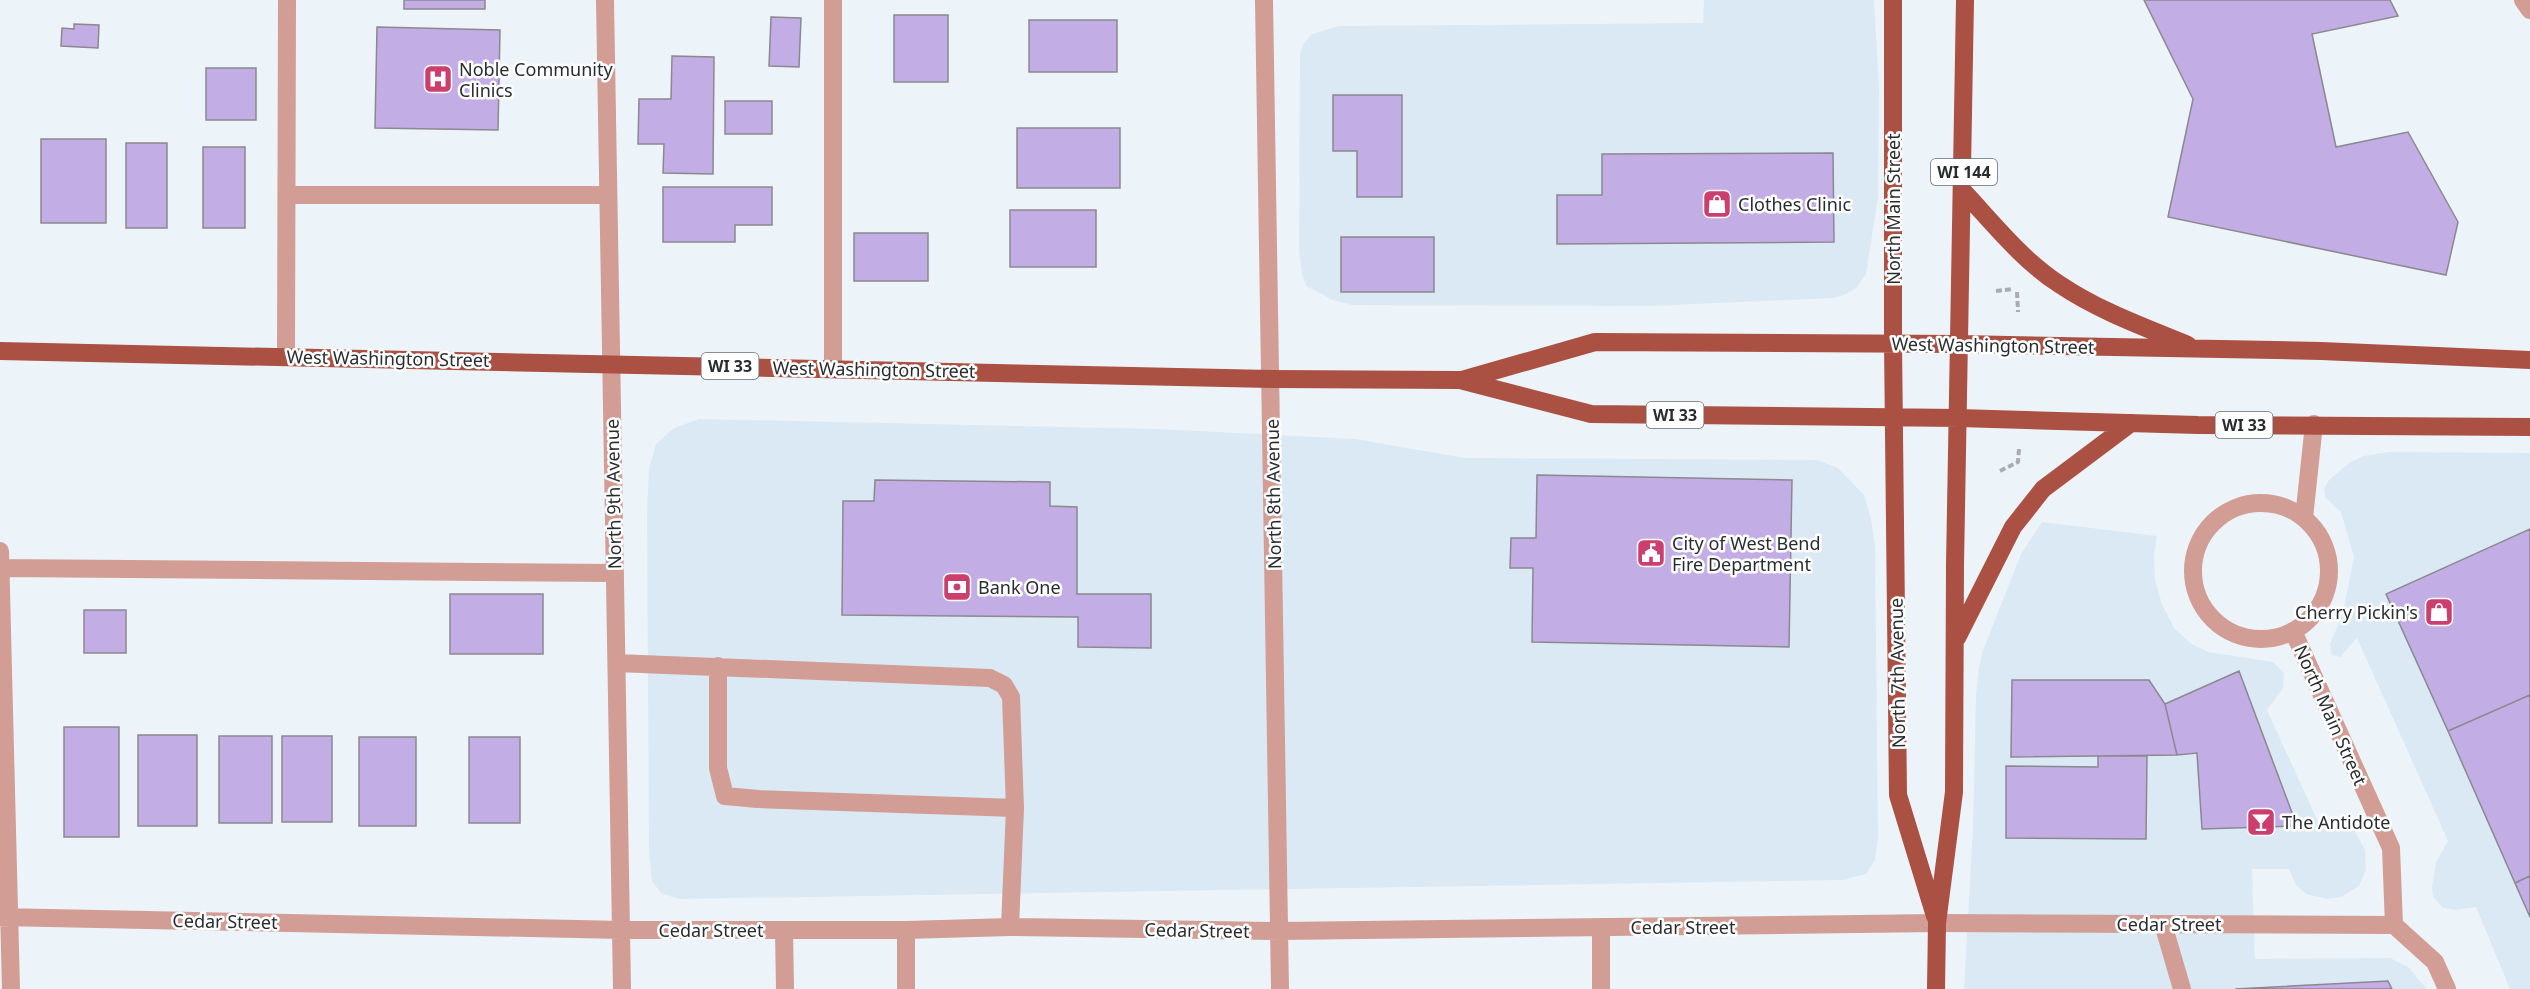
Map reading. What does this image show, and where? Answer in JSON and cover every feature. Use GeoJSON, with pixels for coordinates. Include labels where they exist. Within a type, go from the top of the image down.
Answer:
{"type":"FeatureCollection","features":[{"type":"Feature","properties":{"kind":"main road","name":"North Main Street"},"geometry":{"type":"LineString","coordinates":[[1893,0],[1894,418]]}},
{"type":"Feature","properties":{"kind":"main road","name":"WI 144"},"geometry":{"type":"LineString","coordinates":[[1959,418],[1965,0]]}},
{"type":"Feature","properties":{"kind":"main road"},"geometry":{"type":"LineString","coordinates":[[1963,191],[2009,241],[2058,284],[2112,314],[2198,349]]}},
{"type":"Feature","properties":{"kind":"main road","name":"West Washington Street"},"geometry":{"type":"LineString","coordinates":[[1460,380],[1595,342],[1960,344],[2321,351],[2530,360]]}},
{"type":"Feature","properties":{"kind":"main road","name":"West Washington Street"},"geometry":{"type":"LineString","coordinates":[[0,351],[1271,379],[1460,380],[1592,414],[2530,427]]}},
{"type":"Feature","properties":{"kind":"main road","name":"North 7th Avenue"},"geometry":{"type":"LineString","coordinates":[[1894,418],[1898,795],[1937,923]]}},
{"type":"Feature","properties":{"kind":"main road","name":"North 7th Avenue"},"geometry":{"type":"LineString","coordinates":[[1936,989],[1937,923],[1954,792],[1959,418]]}},
{"type":"Feature","properties":{"kind":"main road"},"geometry":{"type":"LineString","coordinates":[[1955,643],[2013,527],[2043,489],[2131,423]]}},
{"type":"Feature","properties":{"kind":"street"},"geometry":{"type":"LineString","coordinates":[[286,356],[287,0]]}},
{"type":"Feature","properties":{"kind":"street","name":"North 9th Avenue"},"geometry":{"type":"LineString","coordinates":[[604,0],[622,989]]}},
{"type":"Feature","properties":{"kind":"street"},"geometry":{"type":"LineString","coordinates":[[833,0],[833,368]]}},
{"type":"Feature","properties":{"kind":"street","name":"North 8th Avenue"},"geometry":{"type":"LineString","coordinates":[[1265,0],[1280,989]]}},
{"type":"Feature","properties":{"kind":"street"},"geometry":{"type":"LineString","coordinates":[[2523,0],[2530,10]]}},
{"type":"Feature","properties":{"kind":"street"},"geometry":{"type":"LineString","coordinates":[[287,195],[608,195]]}},
{"type":"Feature","properties":{"kind":"street"},"geometry":{"type":"LineString","coordinates":[[2304,518],[2314,424]]}},
{"type":"Feature","properties":{"kind":"street"},"geometry":{"type":"LineString","coordinates":[[2262,503],[2284,507],[2304,518],[2315,530],[2323,545],[2328,564],[2328,585],[2321,603],[2309,620],[2293,631],[2271,638],[2249,638],[2228,631],[2210,617],[2198,598],[2193,576],[2195,554],[2204,533],[2219,517],[2239,507],[2262,503]]}},
{"type":"Feature","properties":{"kind":"street"},"geometry":{"type":"LineString","coordinates":[[0,550],[5,917],[11,989]]}},
{"type":"Feature","properties":{"kind":"street"},"geometry":{"type":"LineString","coordinates":[[0,568],[615,573]]}},
{"type":"Feature","properties":{"kind":"street","name":"North Main Street"},"geometry":{"type":"LineString","coordinates":[[2293,631],[2391,848],[2394,925]]}},
{"type":"Feature","properties":{"kind":"street"},"geometry":{"type":"LineString","coordinates":[[617,663],[990,678],[1004,685],[1011,697],[1015,808],[1010,927]]}},
{"type":"Feature","properties":{"kind":"street"},"geometry":{"type":"LineString","coordinates":[[718,666],[718,768],[725,796],[1015,808]]}},
{"type":"Feature","properties":{"kind":"street","name":"Cedar Street"},"geometry":{"type":"LineString","coordinates":[[5,917],[622,930],[906,930],[1010,927],[1280,931],[1937,923],[2394,925]]}},
{"type":"Feature","properties":{"kind":"street"},"geometry":{"type":"LineString","coordinates":[[2163,924],[2182,989]]}},
{"type":"Feature","properties":{"kind":"street"},"geometry":{"type":"LineString","coordinates":[[2394,925],[2435,962],[2447,989]]}},
{"type":"Feature","properties":{"kind":"street"},"geometry":{"type":"LineString","coordinates":[[1601,927],[1601,989]]}},
{"type":"Feature","properties":{"kind":"street"},"geometry":{"type":"LineString","coordinates":[[784,930],[786,989]]}},
{"type":"Feature","properties":{"kind":"street"},"geometry":{"type":"LineString","coordinates":[[906,930],[906,989]]}},
{"type":"Feature","properties":{"kind":"path"},"geometry":{"type":"LineString","coordinates":[[2017,288],[2018,312]]}},
{"type":"Feature","properties":{"kind":"path"},"geometry":{"type":"LineString","coordinates":[[2000,471],[2018,462],[2019,448]]}},
{"type":"Feature","properties":{"kind":"shaded area"},"geometry":{"type":"Polygon","coordinates":[[[1704,0],[1874,0],[1879,88],[1878,197],[1866,274],[1856,288],[1833,298],[1650,306],[1352,305],[1333,300],[1306,286],[1299,251],[1300,55],[1304,43],[1312,34],[1339,26],[1703,23],[1704,0]]]}},
{"type":"Feature","properties":{"kind":"shaded area"},"geometry":{"type":"Polygon","coordinates":[[[699,419],[1158,429],[1355,439],[1465,458],[1817,460],[1838,468],[1864,495],[1875,545],[1878,838],[1875,860],[1866,874],[1842,880],[678,899],[661,893],[652,881],[649,852],[647,512],[649,469],[656,444],[674,428],[699,419]]]}},
{"type":"Feature","properties":{"kind":"shaded area"},"geometry":{"type":"Polygon","coordinates":[[[2389,452],[2530,453],[2530,989],[2510,989],[2476,907],[2456,910],[2443,908],[2433,897],[2436,862],[2448,841],[2357,638],[2340,657],[2332,655],[2330,644],[2343,613],[2354,557],[2341,512],[2325,497],[2324,489],[2329,480],[2349,463],[2363,456],[2389,452]]]}},
{"type":"Feature","properties":{"kind":"shaded area"},"geometry":{"type":"Polygon","coordinates":[[[2042,522],[2157,536],[2154,554],[2155,580],[2162,604],[2174,628],[2190,643],[2208,652],[2273,662],[2284,673],[2283,688],[2267,710],[2320,826],[2355,831],[2365,850],[2366,870],[2359,886],[2341,897],[2327,899],[2306,894],[2296,885],[2289,869],[2252,869],[2255,959],[2390,958],[2408,967],[2427,989],[1964,989],[1979,667],[1982,653],[2021,554],[2042,522]]]}},
{"type":"Feature","properties":{"kind":"building"},"geometry":{"type":"Polygon","coordinates":[[[404,0],[485,0],[485,9],[404,9],[404,0]]]}},
{"type":"Feature","properties":{"kind":"building"},"geometry":{"type":"Polygon","coordinates":[[[2144,0],[2390,0],[2398,16],[2312,34],[2336,147],[2408,132],[2458,222],[2446,275],[2168,217],[2193,99],[2144,0]]]}},
{"type":"Feature","properties":{"kind":"building"},"geometry":{"type":"Polygon","coordinates":[[[894,15],[948,15],[948,82],[894,82],[894,15]]]}},
{"type":"Feature","properties":{"kind":"building"},"geometry":{"type":"Polygon","coordinates":[[[771,17],[801,18],[799,67],[769,66],[771,17]]]}},
{"type":"Feature","properties":{"kind":"building"},"geometry":{"type":"Polygon","coordinates":[[[1029,20],[1117,20],[1117,72],[1029,72],[1029,20]]]}},
{"type":"Feature","properties":{"kind":"building"},"geometry":{"type":"Polygon","coordinates":[[[74,24],[99,25],[98,48],[61,46],[62,28],[74,29],[74,24]]]}},
{"type":"Feature","properties":{"kind":"building","name":"Noble Community Clinics"},"geometry":{"type":"Polygon","coordinates":[[[377,27],[500,30],[498,130],[375,128],[377,27]]]}},
{"type":"Feature","properties":{"kind":"building"},"geometry":{"type":"Polygon","coordinates":[[[672,56],[714,57],[713,174],[663,173],[664,144],[638,144],[639,99],[671,99],[672,56]]]}},
{"type":"Feature","properties":{"kind":"building"},"geometry":{"type":"Polygon","coordinates":[[[206,68],[256,68],[256,120],[206,120],[206,68]]]}},
{"type":"Feature","properties":{"kind":"building"},"geometry":{"type":"Polygon","coordinates":[[[1333,95],[1402,95],[1402,197],[1357,197],[1357,151],[1333,151],[1333,95]]]}},
{"type":"Feature","properties":{"kind":"building"},"geometry":{"type":"Polygon","coordinates":[[[725,101],[772,101],[772,134],[725,134],[725,101]]]}},
{"type":"Feature","properties":{"kind":"building"},"geometry":{"type":"Polygon","coordinates":[[[1017,128],[1120,128],[1120,188],[1017,188],[1017,128]]]}},
{"type":"Feature","properties":{"kind":"building"},"geometry":{"type":"Polygon","coordinates":[[[41,139],[106,139],[106,223],[41,223],[41,139]]]}},
{"type":"Feature","properties":{"kind":"building"},"geometry":{"type":"Polygon","coordinates":[[[126,143],[167,143],[167,228],[126,228],[126,143]]]}},
{"type":"Feature","properties":{"kind":"building"},"geometry":{"type":"Polygon","coordinates":[[[203,147],[245,147],[245,228],[203,228],[203,147]]]}},
{"type":"Feature","properties":{"kind":"building"},"geometry":{"type":"Polygon","coordinates":[[[1833,153],[1834,242],[1557,244],[1557,195],[1602,195],[1602,154],[1833,153]]]}},
{"type":"Feature","properties":{"kind":"building"},"geometry":{"type":"Polygon","coordinates":[[[663,187],[772,187],[772,225],[735,225],[735,242],[663,242],[663,187]]]}},
{"type":"Feature","properties":{"kind":"building"},"geometry":{"type":"Polygon","coordinates":[[[1010,210],[1096,210],[1096,267],[1010,267],[1010,210]]]}},
{"type":"Feature","properties":{"kind":"building"},"geometry":{"type":"Polygon","coordinates":[[[854,233],[928,233],[928,281],[854,281],[854,233]]]}},
{"type":"Feature","properties":{"kind":"building"},"geometry":{"type":"Polygon","coordinates":[[[1341,237],[1434,237],[1434,292],[1341,292],[1341,237]]]}},
{"type":"Feature","properties":{"kind":"building","name":"City of West Bend Fire Department"},"geometry":{"type":"Polygon","coordinates":[[[1537,475],[1792,480],[1789,647],[1532,642],[1533,568],[1510,568],[1511,538],[1536,538],[1537,475]]]}},
{"type":"Feature","properties":{"kind":"building"},"geometry":{"type":"Polygon","coordinates":[[[875,480],[1050,482],[1050,506],[1077,507],[1077,594],[1151,594],[1151,648],[1078,647],[1078,617],[842,615],[843,501],[874,501],[875,480]]]}},
{"type":"Feature","properties":{"kind":"building"},"geometry":{"type":"Polygon","coordinates":[[[2530,529],[2530,695],[2448,731],[2386,594],[2530,529]]]}},
{"type":"Feature","properties":{"kind":"building"},"geometry":{"type":"Polygon","coordinates":[[[450,594],[543,594],[543,654],[450,654],[450,594]]]}},
{"type":"Feature","properties":{"kind":"building"},"geometry":{"type":"Polygon","coordinates":[[[84,610],[126,610],[126,653],[84,653],[84,610]]]}},
{"type":"Feature","properties":{"kind":"building"},"geometry":{"type":"Polygon","coordinates":[[[2239,671],[2297,826],[2202,829],[2197,753],[2177,755],[2165,704],[2239,671]]]}},
{"type":"Feature","properties":{"kind":"building"},"geometry":{"type":"Polygon","coordinates":[[[2012,680],[2149,680],[2165,704],[2177,755],[2011,757],[2012,680]]]}},
{"type":"Feature","properties":{"kind":"building"},"geometry":{"type":"Polygon","coordinates":[[[2530,695],[2530,876],[2515,883],[2448,731],[2530,695]]]}},
{"type":"Feature","properties":{"kind":"building"},"geometry":{"type":"Polygon","coordinates":[[[64,727],[119,727],[119,837],[64,837],[64,727]]]}},
{"type":"Feature","properties":{"kind":"building"},"geometry":{"type":"Polygon","coordinates":[[[138,735],[197,735],[197,826],[138,826],[138,735]]]}},
{"type":"Feature","properties":{"kind":"building"},"geometry":{"type":"Polygon","coordinates":[[[219,736],[272,736],[272,823],[219,823],[219,736]]]}},
{"type":"Feature","properties":{"kind":"building"},"geometry":{"type":"Polygon","coordinates":[[[282,736],[332,736],[332,822],[282,822],[282,736]]]}},
{"type":"Feature","properties":{"kind":"building"},"geometry":{"type":"Polygon","coordinates":[[[359,737],[416,737],[416,826],[359,826],[359,737]]]}},
{"type":"Feature","properties":{"kind":"building"},"geometry":{"type":"Polygon","coordinates":[[[469,737],[520,737],[520,823],[469,823],[469,737]]]}},
{"type":"Feature","properties":{"kind":"building"},"geometry":{"type":"Polygon","coordinates":[[[2098,756],[2147,756],[2146,839],[2006,838],[2006,766],[2098,767],[2098,756]]]}},
{"type":"Feature","properties":{"kind":"building"},"geometry":{"type":"Polygon","coordinates":[[[2530,876],[2530,917],[2515,883],[2530,876]]]}},
{"type":"Feature","properties":{"kind":"building"},"geometry":{"type":"Polygon","coordinates":[[[2388,981],[2392,989],[2235,989],[2388,981]]]}},
{"type":"Feature","properties":{"kind":"place","name":"Noble Community Clinics"},"geometry":{"type":"Point","coordinates":[438,79]}},
{"type":"Feature","properties":{"kind":"place","name":"Clothes Clinic"},"geometry":{"type":"Point","coordinates":[1717,204]}},
{"type":"Feature","properties":{"kind":"place","name":"City of West Bend Fire Department"},"geometry":{"type":"Point","coordinates":[1651,553]}},
{"type":"Feature","properties":{"kind":"place","name":"Bank One"},"geometry":{"type":"Point","coordinates":[957,587]}},
{"type":"Feature","properties":{"kind":"place","name":"Cherry Pickin's"},"geometry":{"type":"Point","coordinates":[2439,612]}},
{"type":"Feature","properties":{"kind":"place","name":"The Antidote"},"geometry":{"type":"Point","coordinates":[2261,822]}}]}
